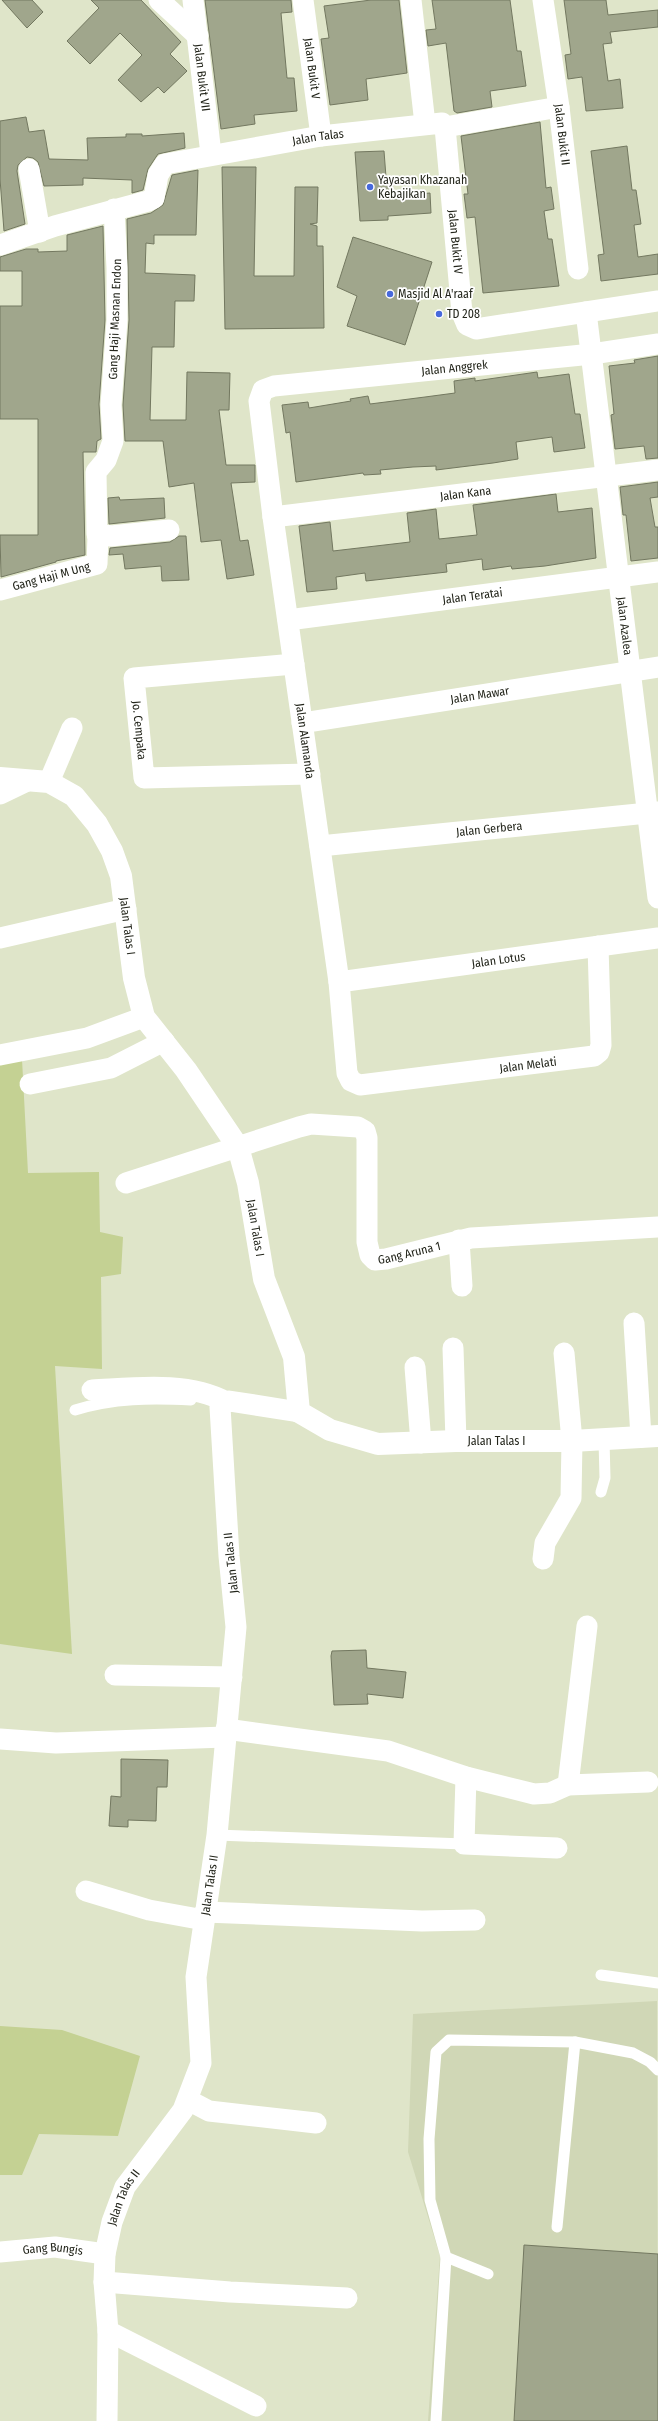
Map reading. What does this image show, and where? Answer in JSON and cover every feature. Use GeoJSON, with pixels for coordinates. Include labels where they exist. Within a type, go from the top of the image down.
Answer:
{"type":"FeatureCollection","features":[{"type":"Feature","properties":{"kind":"street"},"geometry":{"type":"LineString","coordinates":[[159,0],[198,36]]}},
{"type":"Feature","properties":{"kind":"street","name":"Jalan Bukit VII"},"geometry":{"type":"LineString","coordinates":[[193,0],[211,154]]}},
{"type":"Feature","properties":{"kind":"street","name":"Jalan Bukit V"},"geometry":{"type":"LineString","coordinates":[[304,0],[321,136]]}},
{"type":"Feature","properties":{"kind":"street","name":"Jalan Bukit IV"},"geometry":{"type":"LineString","coordinates":[[411,0],[435,126],[462,313],[468,325],[476,329],[586,312]]}},
{"type":"Feature","properties":{"kind":"street","name":"Jalan Bukit II"},"geometry":{"type":"LineString","coordinates":[[544,0],[559,107],[578,269]]}},
{"type":"Feature","properties":{"kind":"street","name":"Jalan Talas"},"geometry":{"type":"LineString","coordinates":[[211,154],[321,136],[435,126],[559,107]]}},
{"type":"Feature","properties":{"kind":"street"},"geometry":{"type":"LineString","coordinates":[[0,246],[40,232],[154,198],[158,175],[165,164],[211,154]]}},
{"type":"Feature","properties":{"kind":"street"},"geometry":{"type":"LineString","coordinates":[[29,169],[40,232]]}},
{"type":"Feature","properties":{"kind":"street","name":"Gang Haji Masnan Endon"},"geometry":{"type":"LineString","coordinates":[[98,535],[96,472],[106,460],[113,441],[112,405],[117,320],[118,268],[114,209]]}},
{"type":"Feature","properties":{"kind":"street"},"geometry":{"type":"LineString","coordinates":[[592,354],[586,312],[658,301]]}},
{"type":"Feature","properties":{"kind":"street","name":"Jalan Anggrek"},"geometry":{"type":"LineString","coordinates":[[259,401],[263,390],[274,386],[592,354],[658,344]]}},
{"type":"Feature","properties":{"kind":"street","name":"Jalan Azalea"},"geometry":{"type":"LineString","coordinates":[[592,354],[630,671],[653,813],[658,898]]}},
{"type":"Feature","properties":{"kind":"street","name":"Jalan Alamanda"},"geometry":{"type":"LineString","coordinates":[[259,401],[273,517],[339,982],[347,1073],[351,1081]]}},
{"type":"Feature","properties":{"kind":"street","name":"Jalan Kana"},"geometry":{"type":"LineString","coordinates":[[273,517],[658,470]]}},
{"type":"Feature","properties":{"kind":"street"},"geometry":{"type":"LineString","coordinates":[[98,535],[169,530]]}},
{"type":"Feature","properties":{"kind":"street","name":"Gang Haji M Ung"},"geometry":{"type":"LineString","coordinates":[[0,590],[97,564],[98,535]]}},
{"type":"Feature","properties":{"kind":"street","name":"Jalan Teratai"},"geometry":{"type":"LineString","coordinates":[[288,620],[658,572]]}},
{"type":"Feature","properties":{"kind":"street","name":"Jo. Cempaka"},"geometry":{"type":"LineString","coordinates":[[294,664],[134,678],[144,778],[310,774]]}},
{"type":"Feature","properties":{"kind":"street","name":"Jalan Mawar"},"geometry":{"type":"LineString","coordinates":[[302,723],[658,667]]}},
{"type":"Feature","properties":{"kind":"street"},"geometry":{"type":"LineString","coordinates":[[49,782],[72,728]]}},
{"type":"Feature","properties":{"kind":"street","name":"Jalan Talas I"},"geometry":{"type":"LineString","coordinates":[[0,778],[49,782],[74,796],[97,824],[112,851],[121,876],[134,978],[144,1017],[164,1041],[238,1147],[248,1184],[264,1279],[294,1357],[299,1412],[330,1430],[378,1444],[456,1441],[572,1441],[649,1437]]}},
{"type":"Feature","properties":{"kind":"street"},"geometry":{"type":"LineString","coordinates":[[0,794],[27,780]]}},
{"type":"Feature","properties":{"kind":"street","name":"Jalan Gerbera"},"geometry":{"type":"LineString","coordinates":[[320,846],[653,813]]}},
{"type":"Feature","properties":{"kind":"street"},"geometry":{"type":"LineString","coordinates":[[0,938],[126,909]]}},
{"type":"Feature","properties":{"kind":"street","name":"Jalan Lotus"},"geometry":{"type":"LineString","coordinates":[[339,982],[658,938]]}},
{"type":"Feature","properties":{"kind":"street","name":"Jalan Melati"},"geometry":{"type":"LineString","coordinates":[[351,1081],[360,1085],[594,1056],[599,1052],[601,1045],[598,946]]}},
{"type":"Feature","properties":{"kind":"street"},"geometry":{"type":"LineString","coordinates":[[0,1055],[87,1038],[144,1017]]}},
{"type":"Feature","properties":{"kind":"street"},"geometry":{"type":"LineString","coordinates":[[30,1084],[110,1068],[164,1041]]}},
{"type":"Feature","properties":{"kind":"street","name":"Gang Aruna 1"},"geometry":{"type":"LineString","coordinates":[[238,1147],[311,1124],[358,1126],[365,1131],[368,1242],[370,1255],[372,1258],[380,1261],[459,1240],[479,1237],[658,1227]]}},
{"type":"Feature","properties":{"kind":"street"},"geometry":{"type":"LineString","coordinates":[[126,1182],[238,1147]]}},
{"type":"Feature","properties":{"kind":"street"},"geometry":{"type":"LineString","coordinates":[[459,1240],[462,1286]]}},
{"type":"Feature","properties":{"kind":"street"},"geometry":{"type":"LineString","coordinates":[[634,1323],[649,1437]]}},
{"type":"Feature","properties":{"kind":"street"},"geometry":{"type":"LineString","coordinates":[[453,1348],[456,1441]]}},
{"type":"Feature","properties":{"kind":"street"},"geometry":{"type":"LineString","coordinates":[[543,1558],[545,1543],[571,1498],[572,1441],[564,1353]]}},
{"type":"Feature","properties":{"kind":"street"},"geometry":{"type":"LineString","coordinates":[[415,1367],[421,1443]]}},
{"type":"Feature","properties":{"kind":"street"},"geometry":{"type":"LineString","coordinates":[[92,1390],[157,1386],[213,1395],[223,1404],[299,1412]]}},
{"type":"Feature","properties":{"kind":"street","name":"Jalan Talas II"},"geometry":{"type":"LineString","coordinates":[[107,2421],[108,2331],[104,2282],[105,2254],[112,2222],[125,2187],[170,2129],[188,2100],[201,2063],[196,1977],[217,1835],[236,1619],[228,1548],[223,1404]]}},
{"type":"Feature","properties":{"kind":"street"},"geometry":{"type":"LineString","coordinates":[[568,1785],[587,1626]]}},
{"type":"Feature","properties":{"kind":"street"},"geometry":{"type":"LineString","coordinates":[[115,1675],[232,1677]]}},
{"type":"Feature","properties":{"kind":"street"},"geometry":{"type":"LineString","coordinates":[[0,1739],[56,1743],[226,1733],[388,1751],[466,1777],[542,1794],[568,1785],[648,1782]]}},
{"type":"Feature","properties":{"kind":"street"},"geometry":{"type":"LineString","coordinates":[[466,1777],[464,1844],[557,1848]]}},
{"type":"Feature","properties":{"kind":"street"},"geometry":{"type":"LineString","coordinates":[[86,1891],[149,1910],[205,1916],[422,1921],[475,1920]]}},
{"type":"Feature","properties":{"kind":"street"},"geometry":{"type":"LineString","coordinates":[[188,2100],[209,2111],[316,2123]]}},
{"type":"Feature","properties":{"kind":"street","name":"Gang Bungis"},"geometry":{"type":"LineString","coordinates":[[0,2252],[55,2247],[105,2254]]}},
{"type":"Feature","properties":{"kind":"street"},"geometry":{"type":"LineString","coordinates":[[104,2282],[230,2292],[347,2298]]}},
{"type":"Feature","properties":{"kind":"street"},"geometry":{"type":"LineString","coordinates":[[108,2331],[256,2406]]}},
{"type":"Feature","properties":{"kind":"lane"},"geometry":{"type":"LineString","coordinates":[[75,1410],[100,1402],[144,1398],[192,1400],[223,1404]]}},
{"type":"Feature","properties":{"kind":"lane"},"geometry":{"type":"LineString","coordinates":[[601,1492],[605,1478],[604,1440]]}},
{"type":"Feature","properties":{"kind":"lane"},"geometry":{"type":"LineString","coordinates":[[217,1835],[464,1844]]}},
{"type":"Feature","properties":{"kind":"lane"},"geometry":{"type":"LineString","coordinates":[[601,1975],[658,1983]]}},
{"type":"Feature","properties":{"kind":"lane"},"geometry":{"type":"LineString","coordinates":[[436,2421],[446,2257],[430,2200],[429,2139],[436,2052],[449,2040],[575,2042],[633,2053],[650,2062],[658,2070]]}},
{"type":"Feature","properties":{"kind":"lane"},"geometry":{"type":"LineString","coordinates":[[557,2227],[575,2042]]}},
{"type":"Feature","properties":{"kind":"lane"},"geometry":{"type":"LineString","coordinates":[[446,2257],[488,2274]]}},
{"type":"Feature","properties":{"kind":"shaded area"},"geometry":{"type":"Polygon","coordinates":[[[657,2001],[658,2421],[428,2421],[440,2256],[408,2152],[413,2014],[657,2001]]]}},
{"type":"Feature","properties":{"kind":"green space"},"geometry":{"type":"Polygon","coordinates":[[[0,1047],[22,1059],[28,1173],[99,1172],[100,1232],[123,1237],[121,1274],[101,1277],[102,1369],[55,1366],[72,1654],[0,1644],[0,1047]]]}},
{"type":"Feature","properties":{"kind":"green space"},"geometry":{"type":"Polygon","coordinates":[[[0,2026],[62,2030],[140,2056],[118,2136],[39,2134],[22,2175],[0,2175],[0,2026]]]}},
{"type":"Feature","properties":{"kind":"building"},"geometry":{"type":"Polygon","coordinates":[[[2,0],[32,0],[43,12],[27,28],[2,0]]]}},
{"type":"Feature","properties":{"kind":"building"},"geometry":{"type":"Polygon","coordinates":[[[91,0],[141,0],[181,42],[170,54],[187,71],[164,93],[158,87],[141,102],[118,80],[142,55],[120,33],[90,64],[67,41],[99,8],[91,0]]]}},
{"type":"Feature","properties":{"kind":"building"},"geometry":{"type":"Polygon","coordinates":[[[205,0],[291,0],[292,12],[281,13],[287,78],[294,78],[297,111],[254,115],[255,124],[221,129],[205,0]]]}},
{"type":"Feature","properties":{"kind":"building"},"geometry":{"type":"Polygon","coordinates":[[[371,0],[399,0],[407,73],[366,79],[368,100],[330,105],[321,39],[329,38],[324,6],[371,0]]]}},
{"type":"Feature","properties":{"kind":"building"},"geometry":{"type":"Polygon","coordinates":[[[432,0],[510,0],[517,51],[521,51],[526,86],[490,91],[492,107],[457,113],[454,111],[446,43],[428,46],[426,30],[436,29],[432,0]]]}},
{"type":"Feature","properties":{"kind":"building"},"geometry":{"type":"Polygon","coordinates":[[[564,0],[606,0],[608,15],[658,10],[658,27],[610,32],[612,43],[603,44],[608,81],[620,79],[623,108],[586,111],[582,77],[568,79],[565,55],[571,54],[564,0]]]}},
{"type":"Feature","properties":{"kind":"building"},"geometry":{"type":"Polygon","coordinates":[[[26,117],[29,132],[44,130],[49,159],[88,160],[87,138],[126,137],[126,134],[142,134],[142,136],[184,133],[185,148],[158,154],[148,169],[143,190],[132,193],[132,180],[83,178],[83,185],[44,186],[38,162],[33,158],[27,157],[18,165],[17,171],[25,224],[4,231],[0,179],[0,121],[26,117]]]}},
{"type":"Feature","properties":{"kind":"building"},"geometry":{"type":"Polygon","coordinates":[[[540,122],[546,188],[551,187],[554,209],[544,211],[548,239],[552,239],[559,286],[483,293],[475,217],[467,218],[464,194],[468,194],[461,136],[540,122]]]}},
{"type":"Feature","properties":{"kind":"building"},"geometry":{"type":"Polygon","coordinates":[[[627,146],[632,190],[636,190],[641,224],[634,225],[638,257],[658,254],[658,274],[601,281],[598,255],[604,254],[591,151],[627,146]]]}},
{"type":"Feature","properties":{"kind":"building","name":"Yayasan Khazanah Kebajikan"},"geometry":{"type":"Polygon","coordinates":[[[384,151],[386,177],[392,177],[393,196],[430,193],[431,213],[388,216],[388,220],[360,221],[355,152],[384,151]]]}},
{"type":"Feature","properties":{"kind":"building"},"geometry":{"type":"Polygon","coordinates":[[[222,167],[256,167],[254,276],[294,276],[295,187],[318,187],[317,223],[310,224],[317,226],[317,246],[323,246],[324,328],[225,329],[222,167]]]}},
{"type":"Feature","properties":{"kind":"building"},"geometry":{"type":"Polygon","coordinates":[[[198,170],[196,235],[154,235],[154,244],[146,243],[145,273],[195,275],[194,301],[175,301],[174,347],[152,347],[150,420],[186,420],[187,372],[230,373],[229,410],[219,410],[226,465],[255,465],[255,482],[231,483],[240,541],[248,540],[254,575],[227,579],[221,540],[201,542],[194,483],[169,487],[163,441],[125,441],[123,405],[129,320],[127,219],[151,213],[163,205],[172,175],[198,170]]]}},
{"type":"Feature","properties":{"kind":"building"},"geometry":{"type":"Polygon","coordinates":[[[103,226],[105,320],[99,404],[101,439],[97,441],[96,452],[83,452],[85,555],[56,561],[1,577],[0,535],[38,535],[38,419],[0,419],[0,306],[22,306],[22,271],[0,271],[0,257],[26,249],[38,249],[38,252],[67,251],[67,235],[103,226]]]}},
{"type":"Feature","properties":{"kind":"building","name":"Masjid Al A'raaf"},"geometry":{"type":"Polygon","coordinates":[[[353,237],[432,262],[405,345],[347,326],[357,296],[337,287],[353,237]]]}},
{"type":"Feature","properties":{"kind":"building"},"geometry":{"type":"Polygon","coordinates":[[[658,356],[658,458],[646,459],[644,446],[615,449],[611,415],[614,414],[609,366],[635,363],[634,360],[658,356]]]}},
{"type":"Feature","properties":{"kind":"building"},"geometry":{"type":"Polygon","coordinates":[[[537,372],[538,378],[569,374],[575,414],[580,414],[585,448],[554,452],[552,437],[516,442],[518,459],[436,470],[436,466],[380,470],[381,474],[364,475],[363,473],[296,482],[290,432],[286,433],[282,405],[308,402],[309,408],[351,401],[350,399],[368,396],[370,404],[425,397],[455,393],[454,381],[475,378],[475,381],[537,372]]]}},
{"type":"Feature","properties":{"kind":"building"},"geometry":{"type":"Polygon","coordinates":[[[658,482],[658,497],[650,498],[655,527],[658,527],[658,558],[631,561],[626,515],[623,515],[620,487],[658,482]]]}},
{"type":"Feature","properties":{"kind":"building"},"geometry":{"type":"Polygon","coordinates":[[[556,494],[558,512],[592,508],[596,558],[545,566],[512,569],[511,566],[483,570],[482,559],[446,564],[447,572],[366,581],[365,573],[336,577],[337,589],[307,592],[299,526],[330,522],[333,551],[410,542],[407,513],[436,509],[439,539],[477,535],[473,505],[556,494]]]}},
{"type":"Feature","properties":{"kind":"building"},"geometry":{"type":"Polygon","coordinates":[[[119,497],[120,500],[164,498],[165,518],[109,524],[108,498],[119,497]]]}},
{"type":"Feature","properties":{"kind":"building"},"geometry":{"type":"Polygon","coordinates":[[[179,536],[186,536],[189,580],[162,581],[161,566],[125,569],[123,554],[109,555],[110,548],[170,542],[179,536]]]}},
{"type":"Feature","properties":{"kind":"building"},"geometry":{"type":"Polygon","coordinates":[[[366,1650],[367,1668],[406,1672],[403,1698],[367,1694],[368,1704],[334,1705],[332,1651],[366,1650]]]}},
{"type":"Feature","properties":{"kind":"building"},"geometry":{"type":"Polygon","coordinates":[[[121,1759],[168,1760],[167,1787],[157,1787],[156,1821],[128,1820],[128,1827],[109,1826],[111,1796],[121,1797],[121,1759]]]}},
{"type":"Feature","properties":{"kind":"building"},"geometry":{"type":"Polygon","coordinates":[[[524,2245],[658,2254],[658,2421],[514,2421],[524,2245]]]}},
{"type":"Feature","properties":{"kind":"place","name":"Yayasan Khazanah Kebajikan"},"geometry":{"type":"Point","coordinates":[370,187]}},
{"type":"Feature","properties":{"kind":"place","name":"Masjid Al A'raaf"},"geometry":{"type":"Point","coordinates":[390,294]}},
{"type":"Feature","properties":{"kind":"place","name":"TD 208"},"geometry":{"type":"Point","coordinates":[439,314]}}]}
